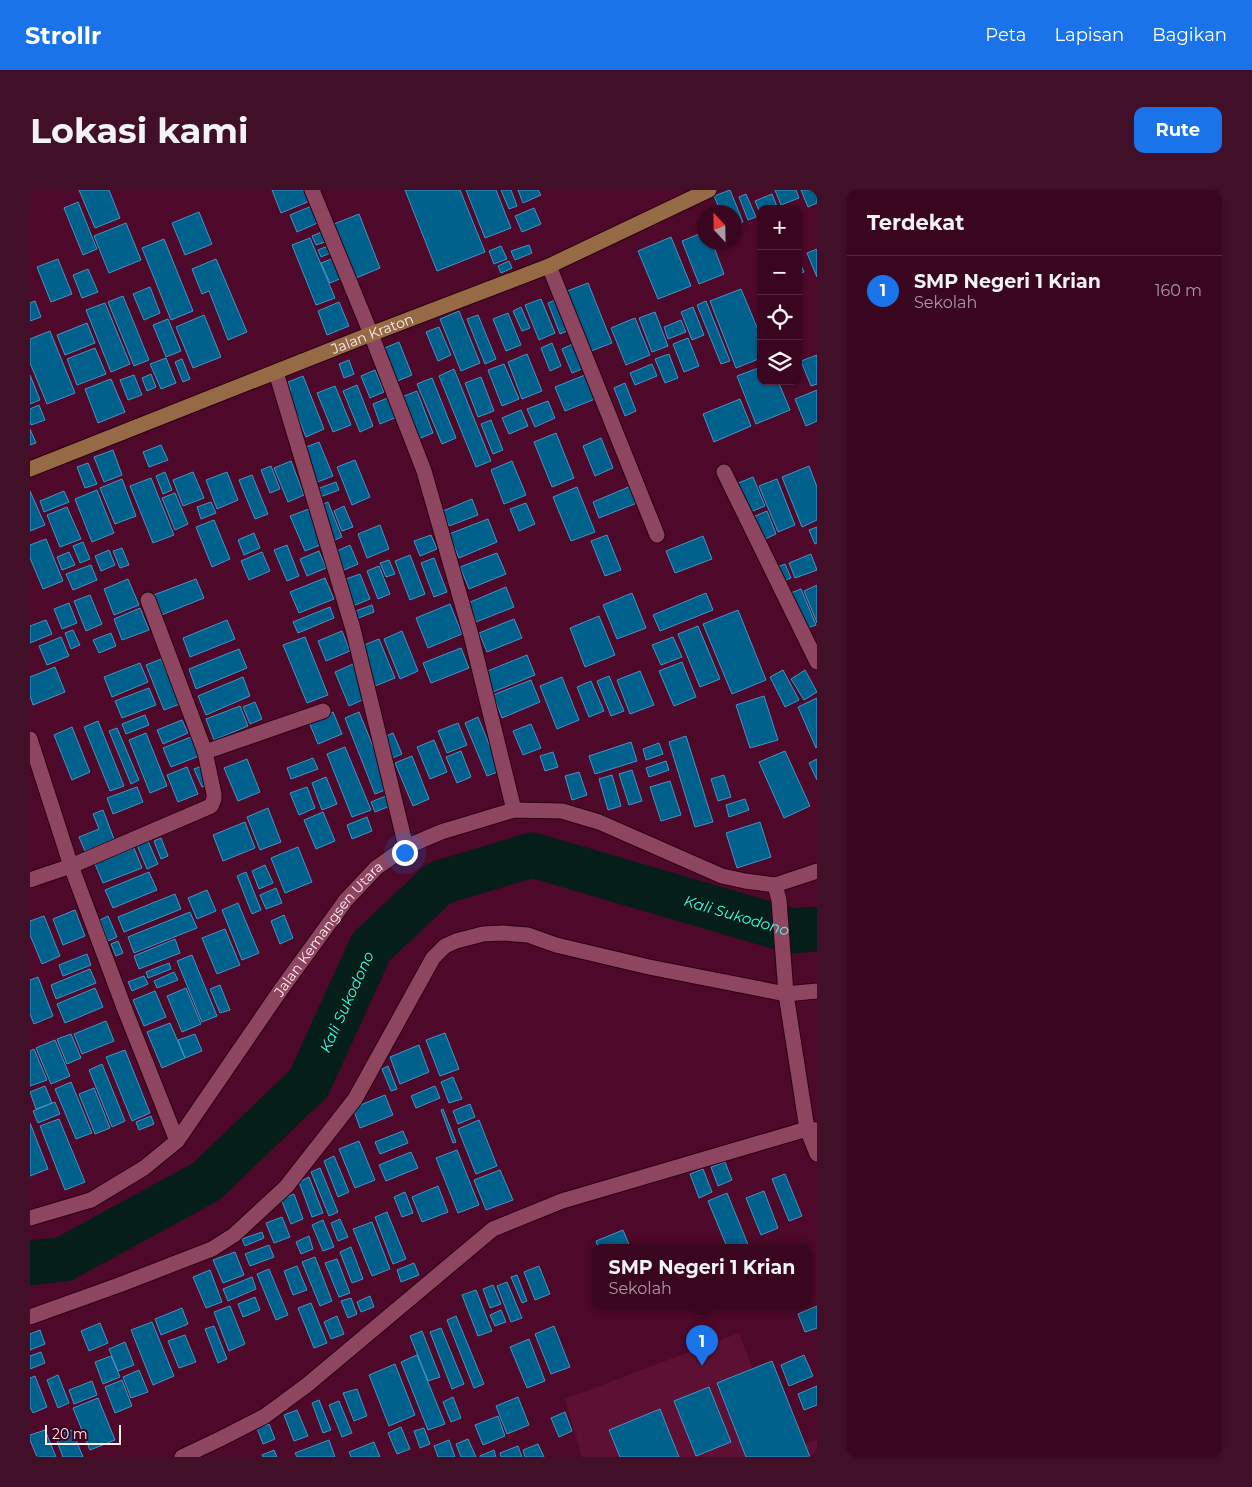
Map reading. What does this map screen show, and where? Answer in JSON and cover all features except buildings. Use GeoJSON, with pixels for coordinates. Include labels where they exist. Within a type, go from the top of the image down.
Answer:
{"type":"FeatureCollection","features":[{"type":"Feature","properties":{"kind":"street"},"geometry":{"type":"LineString","coordinates":[[312,190],[424,471],[471,634],[514,810]]}},
{"type":"Feature","properties":{"kind":"street","name":"Jalan Kraton"},"geometry":{"type":"LineString","coordinates":[[30,469],[371,334],[549,266],[710,190]]}},
{"type":"Feature","properties":{"kind":"street"},"geometry":{"type":"LineString","coordinates":[[549,266],[658,535]]}},
{"type":"Feature","properties":{"kind":"street"},"geometry":{"type":"LineString","coordinates":[[276,372],[353,629],[406,847]]}},
{"type":"Feature","properties":{"kind":"street"},"geometry":{"type":"LineString","coordinates":[[724,472],[817,662]]}},
{"type":"Feature","properties":{"kind":"street"},"geometry":{"type":"LineString","coordinates":[[30,880],[71,866],[211,806],[214,799],[205,752],[148,600]]}},
{"type":"Feature","properties":{"kind":"street"},"geometry":{"type":"LineString","coordinates":[[205,752],[323,711]]}},
{"type":"Feature","properties":{"kind":"street"},"geometry":{"type":"LineString","coordinates":[[30,739],[71,866],[125,1010],[177,1140]]}},
{"type":"Feature","properties":{"kind":"street","name":"Jalan Kemangsen Utara"},"geometry":{"type":"LineString","coordinates":[[30,1218],[91,1200],[144,1168],[177,1140],[282,988],[346,900],[376,868],[406,847],[441,832],[514,810],[562,811],[598,822],[722,876],[745,881],[777,893],[817,871]]}},
{"type":"Feature","properties":{"kind":"street"},"geometry":{"type":"LineString","coordinates":[[777,893],[783,976],[817,1154]]}},
{"type":"Feature","properties":{"kind":"street"},"geometry":{"type":"LineString","coordinates":[[30,1317],[212,1249],[234,1235],[286,1187],[354,1099],[433,958],[445,946],[483,934],[503,933],[528,936],[556,945],[649,967],[786,994],[817,991]]}},
{"type":"Feature","properties":{"kind":"street"},"geometry":{"type":"LineString","coordinates":[[182,1457],[265,1416],[300,1390],[493,1228],[562,1201],[812,1129]]}},
{"type":"Feature","properties":{"kind":"shaded area"},"geometry":{"type":"Polygon","coordinates":[[[739,1333],[784,1451],[817,1440],[817,1457],[582,1457],[565,1399],[739,1333]]]}},
{"type":"Feature","properties":{"kind":"waterway","name":"Kali Sukodono"},"geometry":{"type":"LineString","coordinates":[[30,1263],[64,1259],[207,1181],[309,1083],[371,947],[439,883],[532,855],[792,931],[817,929]]}},
{"type":"Feature","properties":{"kind":"place","name":"SMP Negeri 1 Krian"},"geometry":{"type":"Point","coordinates":[702,1366]}}]}
